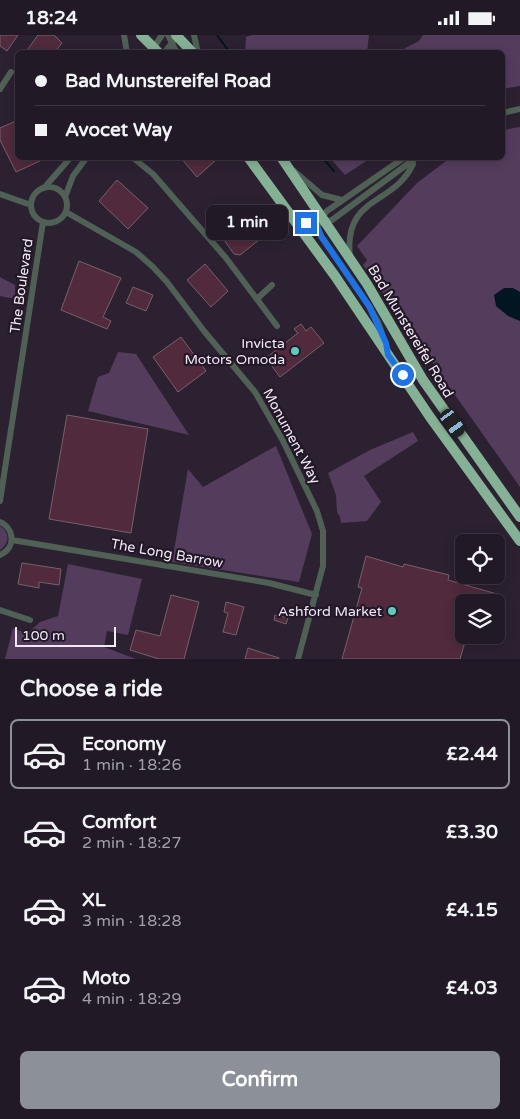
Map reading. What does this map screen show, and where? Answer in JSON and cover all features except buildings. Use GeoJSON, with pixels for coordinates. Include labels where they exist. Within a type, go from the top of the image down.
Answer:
{"type":"FeatureCollection","features":[{"type":"Feature","properties":{"kind":"highway"},"geometry":{"type":"LineString","coordinates":[[141,35],[157,50]]}},
{"type":"Feature","properties":{"kind":"highway"},"geometry":{"type":"LineString","coordinates":[[174,37],[189,50]]}},
{"type":"Feature","properties":{"kind":"highway","name":"Bad Munstereifel Road"},"geometry":{"type":"LineString","coordinates":[[250,160],[520,541]]}},
{"type":"Feature","properties":{"kind":"highway","name":"Bad Munstereifel Road"},"geometry":{"type":"LineString","coordinates":[[283,160],[321,221],[350,258],[423,380],[520,517]]}},
{"type":"Feature","properties":{"kind":"street"},"geometry":{"type":"LineString","coordinates":[[124,35],[126,50]]}},
{"type":"Feature","properties":{"kind":"street"},"geometry":{"type":"LineString","coordinates":[[194,35],[197,50]]}},
{"type":"Feature","properties":{"kind":"street"},"geometry":{"type":"LineString","coordinates":[[158,50],[160,36]]}},
{"type":"Feature","properties":{"kind":"street"},"geometry":{"type":"LineString","coordinates":[[159,50],[163,43],[160,36]]}},
{"type":"Feature","properties":{"kind":"street"},"geometry":{"type":"LineString","coordinates":[[159,50],[174,37]]}},
{"type":"Feature","properties":{"kind":"street"},"geometry":{"type":"LineString","coordinates":[[174,37],[176,50]]}},
{"type":"Feature","properties":{"kind":"street"},"geometry":{"type":"LineString","coordinates":[[0,89],[10,72]]}},
{"type":"Feature","properties":{"kind":"street"},"geometry":{"type":"LineString","coordinates":[[505,112],[520,109]]}},
{"type":"Feature","properties":{"kind":"street"},"geometry":{"type":"LineString","coordinates":[[68,160],[44,188],[34,196],[31,205],[34,215],[43,223],[56,222],[66,212],[65,197],[73,176],[85,160]]}},
{"type":"Feature","properties":{"kind":"street"},"geometry":{"type":"LineString","coordinates":[[136,160],[153,174],[258,298],[277,326]]}},
{"type":"Feature","properties":{"kind":"street"},"geometry":{"type":"LineString","coordinates":[[388,355],[386,343],[378,322],[321,236],[321,221],[342,200],[401,160]]}},
{"type":"Feature","properties":{"kind":"street"},"geometry":{"type":"LineString","coordinates":[[293,219],[321,221],[415,160]]}},
{"type":"Feature","properties":{"kind":"street"},"geometry":{"type":"LineString","coordinates":[[350,258],[349,237],[355,217],[406,175],[415,160]]}},
{"type":"Feature","properties":{"kind":"street"},"geometry":{"type":"LineString","coordinates":[[289,167],[322,195],[342,200]]}},
{"type":"Feature","properties":{"kind":"street"},"geometry":{"type":"LineString","coordinates":[[44,188],[56,189],[65,197]]}},
{"type":"Feature","properties":{"kind":"street"},"geometry":{"type":"LineString","coordinates":[[0,195],[31,205]]}},
{"type":"Feature","properties":{"kind":"street","name":"Monument Way"},"geometry":{"type":"LineString","coordinates":[[66,212],[136,252],[153,267],[255,392],[282,439],[321,522],[324,551],[316,595],[298,659]]}},
{"type":"Feature","properties":{"kind":"street","name":"The Boulevard"},"geometry":{"type":"LineString","coordinates":[[0,501],[43,223]]}},
{"type":"Feature","properties":{"kind":"street"},"geometry":{"type":"LineString","coordinates":[[258,298],[272,285]]}},
{"type":"Feature","properties":{"kind":"street"},"geometry":{"type":"LineString","coordinates":[[0,522],[10,530],[12,540],[8,550],[0,555]]}},
{"type":"Feature","properties":{"kind":"street","name":"The Long Barrow"},"geometry":{"type":"LineString","coordinates":[[12,540],[269,583],[316,595]]}},
{"type":"Feature","properties":{"kind":"street"},"geometry":{"type":"LineString","coordinates":[[0,610],[30,620]]}},
{"type":"Feature","properties":{"kind":"shaded area"},"geometry":{"type":"Polygon","coordinates":[[[252,35],[369,35],[367,50],[245,50],[246,37],[252,35]]]}},
{"type":"Feature","properties":{"kind":"shaded area"},"geometry":{"type":"Polygon","coordinates":[[[423,35],[520,35],[520,86],[505,89],[505,50],[402,50],[419,41],[423,35]]]}},
{"type":"Feature","properties":{"kind":"shaded area"},"geometry":{"type":"Polygon","coordinates":[[[520,127],[520,487],[363,265],[367,260],[357,246],[417,183],[447,160],[505,160],[505,130],[520,127]]]}},
{"type":"Feature","properties":{"kind":"shaded area"},"geometry":{"type":"Polygon","coordinates":[[[332,160],[368,160],[345,175],[332,160]]]}},
{"type":"Feature","properties":{"kind":"shaded area"},"geometry":{"type":"Polygon","coordinates":[[[0,277],[15,285],[15,299],[0,296],[0,277]]]}},
{"type":"Feature","properties":{"kind":"shaded area"},"geometry":{"type":"Polygon","coordinates":[[[118,352],[136,354],[189,435],[88,411],[98,377],[109,373],[118,352]]]}},
{"type":"Feature","properties":{"kind":"shaded area"},"geometry":{"type":"Polygon","coordinates":[[[413,432],[418,441],[364,476],[381,502],[367,521],[341,523],[337,512],[336,495],[328,473],[370,450],[413,432]]]}},
{"type":"Feature","properties":{"kind":"shaded area"},"geometry":{"type":"Polygon","coordinates":[[[276,446],[312,534],[299,582],[172,562],[188,469],[203,487],[276,446]]]}},
{"type":"Feature","properties":{"kind":"shaded area"},"geometry":{"type":"Polygon","coordinates":[[[0,526],[6,531],[8,538],[6,544],[0,550],[0,526]]]}},
{"type":"Feature","properties":{"kind":"shaded area"},"geometry":{"type":"Polygon","coordinates":[[[68,564],[142,579],[128,635],[107,631],[104,647],[136,659],[5,659],[13,628],[27,634],[40,622],[58,616],[68,564]]]}},
{"type":"Feature","properties":{"kind":"water"},"geometry":{"type":"Polygon","coordinates":[[[504,288],[513,288],[520,292],[520,321],[508,316],[496,306],[494,295],[504,288]]]}},
{"type":"Feature","properties":{"kind":"waterway"},"geometry":{"type":"LineString","coordinates":[[217,35],[228,50]]}},
{"type":"Feature","properties":{"kind":"waterway"},"geometry":{"type":"LineString","coordinates":[[325,160],[334,171]]}},
{"type":"Feature","properties":{"kind":"place","name":"Invicta Motors Omoda"},"geometry":{"type":"Point","coordinates":[295,351]}},
{"type":"Feature","properties":{"kind":"place","name":"Ashford Market"},"geometry":{"type":"Point","coordinates":[392,611]}},
{"type":"Feature","properties":{"kind":"route"},"geometry":{"type":"LineString","coordinates":[[306,223],[316,224],[321,236],[369,306],[378,322],[386,343],[388,355],[403,375]]}}]}
